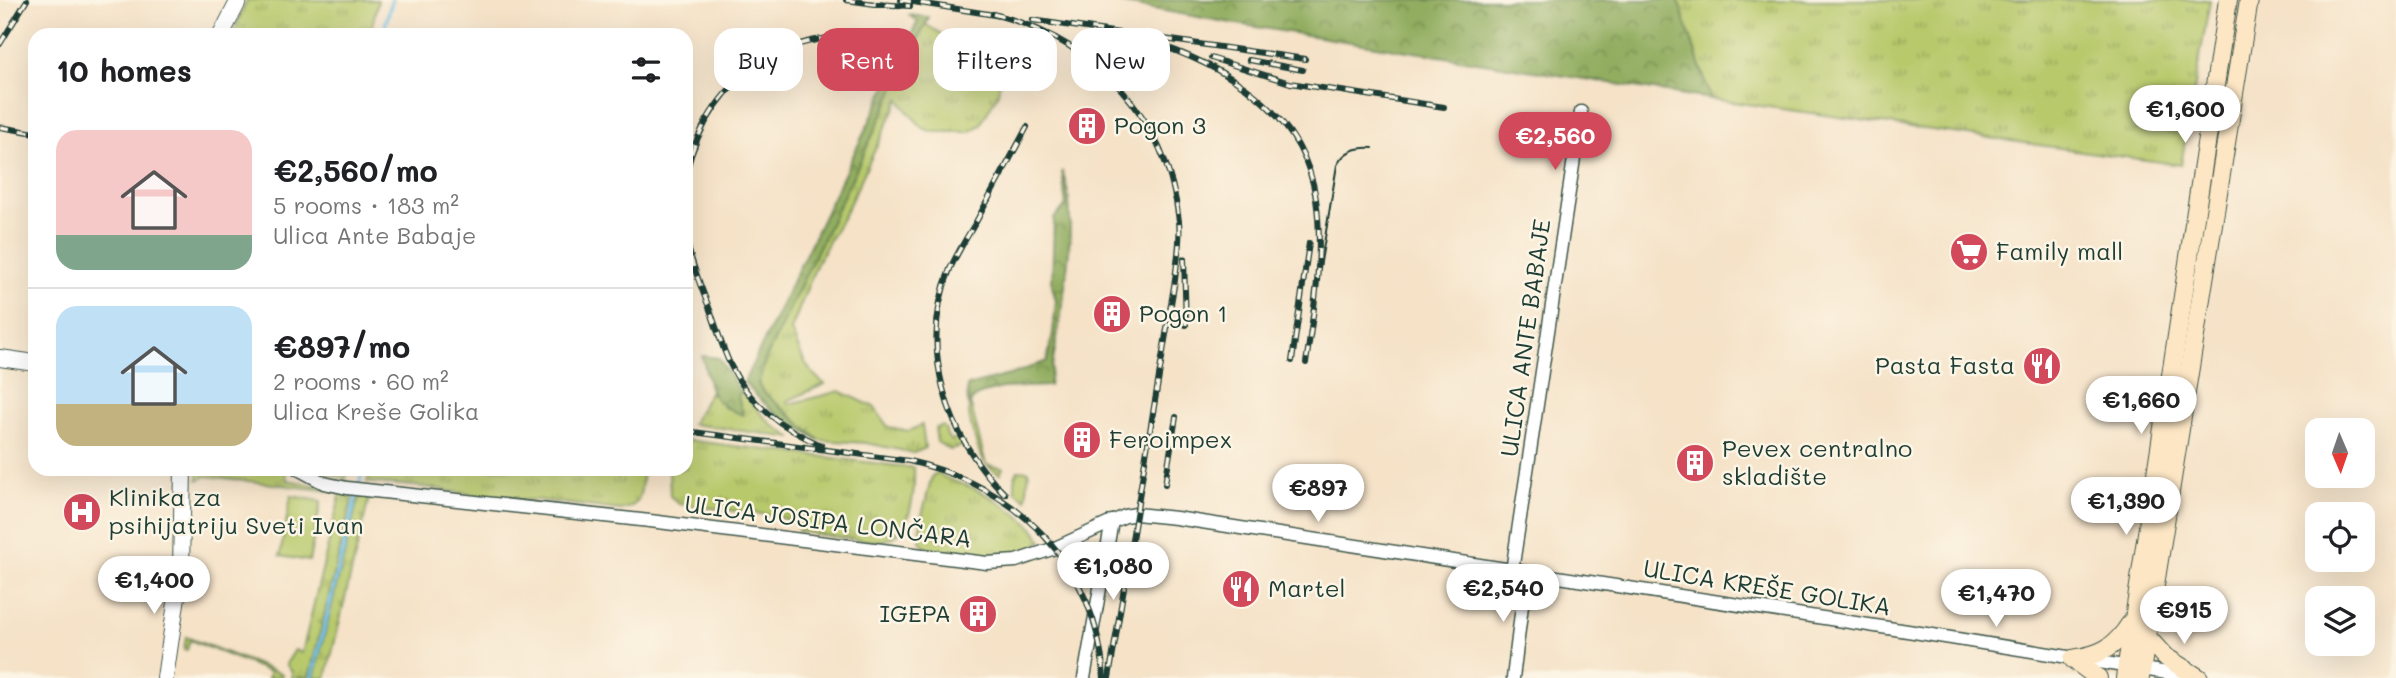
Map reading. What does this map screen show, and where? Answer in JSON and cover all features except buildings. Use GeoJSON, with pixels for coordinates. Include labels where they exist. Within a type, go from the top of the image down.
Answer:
{"type":"FeatureCollection","features":[{"type":"Feature","properties":{"kind":"main road"},"geometry":{"type":"LineString","coordinates":[[2133,673],[2134,618],[2228,0]]}},
{"type":"Feature","properties":{"kind":"main road"},"geometry":{"type":"LineString","coordinates":[[2133,673],[2147,638],[2249,0]]}},
{"type":"Feature","properties":{"kind":"main road"},"geometry":{"type":"LineString","coordinates":[[2073,659],[2107,650],[2119,641],[2134,618]]}},
{"type":"Feature","properties":{"kind":"main road"},"geometry":{"type":"LineString","coordinates":[[2147,638],[2164,656],[2199,678]]}},
{"type":"Feature","properties":{"kind":"main road"},"geometry":{"type":"LineString","coordinates":[[2073,659],[2098,678]]}},
{"type":"Feature","properties":{"kind":"street"},"geometry":{"type":"LineString","coordinates":[[225,28],[239,0]]}},
{"type":"Feature","properties":{"kind":"street","name":"ULICA ANTE BABAJE"},"geometry":{"type":"LineString","coordinates":[[1512,571],[1581,111]]}},
{"type":"Feature","properties":{"kind":"street"},"geometry":{"type":"LineString","coordinates":[[0,358],[28,362]]}},
{"type":"Feature","properties":{"kind":"street"},"geometry":{"type":"LineString","coordinates":[[164,678],[181,569],[183,476]]}},
{"type":"Feature","properties":{"kind":"street","name":"ULICA JOSIPA LONČARA"},"geometry":{"type":"LineString","coordinates":[[311,476],[324,483],[347,488],[650,521],[987,563],[1016,561],[1055,548],[1112,521]]}},
{"type":"Feature","properties":{"kind":"street","name":"ULICA KREŠE GOLIKA"},"geometry":{"type":"LineString","coordinates":[[1112,521],[1136,514],[1176,518],[1914,632],[2073,659],[2133,673],[2199,678]]}},
{"type":"Feature","properties":{"kind":"street"},"geometry":{"type":"LineString","coordinates":[[1084,678],[1112,521]]}},
{"type":"Feature","properties":{"kind":"street"},"geometry":{"type":"LineString","coordinates":[[1513,678],[1526,573]]}},
{"type":"Feature","properties":{"kind":"green space"},"geometry":{"type":"Polygon","coordinates":[[[247,0],[378,0],[372,28],[235,28],[247,0]]]}},
{"type":"Feature","properties":{"kind":"green space"},"geometry":{"type":"Polygon","coordinates":[[[1103,0],[1678,0],[1711,99],[1237,24],[1103,0]]]}},
{"type":"Feature","properties":{"kind":"green space"},"geometry":{"type":"Polygon","coordinates":[[[1678,0],[2210,0],[2181,165],[1711,99],[1678,0]]]}},
{"type":"Feature","properties":{"kind":"green space"},"geometry":{"type":"Polygon","coordinates":[[[908,15],[929,17],[919,38],[919,28],[915,28],[918,21],[908,15]]]}},
{"type":"Feature","properties":{"kind":"green space"},"geometry":{"type":"Polygon","coordinates":[[[925,24],[933,29],[933,91],[998,91],[998,94],[980,125],[969,132],[932,132],[923,128],[899,99],[846,211],[817,263],[791,330],[808,367],[825,384],[787,401],[789,404],[840,391],[874,407],[888,427],[909,431],[922,425],[925,448],[914,453],[866,443],[819,440],[763,392],[758,384],[766,358],[893,91],[919,91],[919,37],[925,24]]]}},
{"type":"Feature","properties":{"kind":"green space"},"geometry":{"type":"Polygon","coordinates":[[[884,91],[894,91],[766,358],[758,384],[763,392],[819,440],[778,415],[744,382],[884,91]]]}},
{"type":"Feature","properties":{"kind":"green space"},"geometry":{"type":"Polygon","coordinates":[[[1062,171],[1068,192],[1069,246],[1049,386],[1002,388],[980,394],[968,404],[967,386],[1013,374],[1047,361],[1056,301],[1052,285],[1054,218],[1066,206],[1062,171]]]}},
{"type":"Feature","properties":{"kind":"green space"},"geometry":{"type":"Polygon","coordinates":[[[702,356],[719,358],[740,391],[738,396],[743,415],[723,405],[712,393],[702,356]]]}},
{"type":"Feature","properties":{"kind":"green space"},"geometry":{"type":"Polygon","coordinates":[[[740,391],[772,425],[793,438],[693,424],[710,392],[725,408],[740,391]]]}},
{"type":"Feature","properties":{"kind":"green space"},"geometry":{"type":"Polygon","coordinates":[[[970,402],[986,463],[973,433],[969,415],[970,402]]]}},
{"type":"Feature","properties":{"kind":"green space"},"geometry":{"type":"Polygon","coordinates":[[[942,426],[952,441],[956,437],[962,446],[950,450],[937,442],[935,428],[942,426]]]}},
{"type":"Feature","properties":{"kind":"green space"},"geometry":{"type":"Polygon","coordinates":[[[693,441],[914,468],[914,487],[907,521],[895,536],[878,541],[798,531],[799,523],[769,515],[679,504],[670,496],[669,476],[693,476],[693,441]]]}},
{"type":"Feature","properties":{"kind":"green space"},"geometry":{"type":"Polygon","coordinates":[[[987,465],[1003,468],[1000,474],[987,465]]]}},
{"type":"Feature","properties":{"kind":"green space"},"geometry":{"type":"Polygon","coordinates":[[[1018,470],[1029,471],[1026,499],[1015,491],[1015,476],[1018,470]]]}},
{"type":"Feature","properties":{"kind":"green space"},"geometry":{"type":"Polygon","coordinates":[[[937,473],[1001,503],[1030,526],[1042,541],[1029,549],[1001,557],[971,556],[926,548],[920,541],[921,519],[932,476],[937,473]]]}},
{"type":"Feature","properties":{"kind":"green space"},"geometry":{"type":"Polygon","coordinates":[[[206,476],[286,476],[287,480],[349,492],[349,495],[353,496],[309,678],[292,678],[292,672],[286,664],[295,650],[302,653],[341,492],[206,476]]]}},
{"type":"Feature","properties":{"kind":"green space"},"geometry":{"type":"Polygon","coordinates":[[[369,476],[642,476],[637,501],[634,505],[620,510],[539,500],[505,500],[426,487],[367,482],[369,476]]]}},
{"type":"Feature","properties":{"kind":"green space"},"geometry":{"type":"Polygon","coordinates":[[[373,495],[369,498],[326,678],[314,678],[357,503],[360,497],[373,495]]]}},
{"type":"Feature","properties":{"kind":"green space"},"geometry":{"type":"Polygon","coordinates":[[[291,496],[321,501],[309,561],[280,556],[291,496]]]}},
{"type":"Feature","properties":{"kind":"green space"},"geometry":{"type":"Polygon","coordinates":[[[186,637],[282,676],[268,678],[270,672],[190,640],[187,650],[184,650],[186,637]]]}},
{"type":"Feature","properties":{"kind":"waterway"},"geometry":{"type":"LineString","coordinates":[[385,28],[392,0]]}},
{"type":"Feature","properties":{"kind":"waterway"},"geometry":{"type":"LineString","coordinates":[[359,486],[361,476]]}},
{"type":"Feature","properties":{"kind":"waterway"},"geometry":{"type":"LineString","coordinates":[[312,678],[357,493]]}},
{"type":"Feature","properties":{"kind":"tram line"},"geometry":{"type":"LineString","coordinates":[[1317,286],[1337,165],[1352,150],[1373,148]]}},
{"type":"Feature","properties":{"kind":"railway"},"geometry":{"type":"LineString","coordinates":[[0,44],[27,0]]}},
{"type":"Feature","properties":{"kind":"railway"},"geometry":{"type":"LineString","coordinates":[[846,0],[910,6]]}},
{"type":"Feature","properties":{"kind":"railway"},"geometry":{"type":"LineString","coordinates":[[901,0],[1001,16]]}},
{"type":"Feature","properties":{"kind":"railway"},"geometry":{"type":"LineString","coordinates":[[993,14],[1029,26],[1063,42],[1093,63],[1119,87],[1142,116],[1159,148],[1172,183],[1179,221],[1175,280],[1109,678]]}},
{"type":"Feature","properties":{"kind":"railway"},"geometry":{"type":"LineString","coordinates":[[1032,20],[1086,28]]}},
{"type":"Feature","properties":{"kind":"railway"},"geometry":{"type":"LineString","coordinates":[[1170,40],[1305,59]]}},
{"type":"Feature","properties":{"kind":"railway"},"geometry":{"type":"LineString","coordinates":[[693,153],[716,106],[738,80],[764,60],[795,46],[817,41]]}},
{"type":"Feature","properties":{"kind":"railway"},"geometry":{"type":"LineString","coordinates":[[1170,49],[1218,70],[1246,88],[1271,110],[1292,135],[1307,165],[1316,199],[1319,240],[1317,281],[1306,363]]}},
{"type":"Feature","properties":{"kind":"railway"},"geometry":{"type":"LineString","coordinates":[[1211,58],[1290,83],[1444,107]]}},
{"type":"Feature","properties":{"kind":"railway"},"geometry":{"type":"LineString","coordinates":[[1249,60],[1303,70]]}},
{"type":"Feature","properties":{"kind":"railway"},"geometry":{"type":"LineString","coordinates":[[0,127],[28,132]]}},
{"type":"Feature","properties":{"kind":"railway"},"geometry":{"type":"LineString","coordinates":[[1005,494],[984,471],[953,419],[943,390],[937,329],[941,299],[950,269],[1027,127]]}},
{"type":"Feature","properties":{"kind":"railway"},"geometry":{"type":"LineString","coordinates":[[1292,361],[1309,243]]}},
{"type":"Feature","properties":{"kind":"railway"},"geometry":{"type":"LineString","coordinates":[[1184,259],[1186,325]]}},
{"type":"Feature","properties":{"kind":"railway"},"geometry":{"type":"LineString","coordinates":[[693,266],[722,345],[739,380],[768,414],[821,445]]}},
{"type":"Feature","properties":{"kind":"railway"},"geometry":{"type":"LineString","coordinates":[[1165,484],[1176,417]]}},
{"type":"Feature","properties":{"kind":"railway"},"geometry":{"type":"LineString","coordinates":[[693,432],[909,461],[948,473],[984,489],[1016,511],[1044,536],[1068,566],[1085,600],[1098,637],[1104,678]]}},
{"type":"Feature","properties":{"kind":"place","name":"Pogon 3"},"geometry":{"type":"Point","coordinates":[1087,126]}},
{"type":"Feature","properties":{"kind":"place","name":"Family mall"},"geometry":{"type":"Point","coordinates":[1969,252]}},
{"type":"Feature","properties":{"kind":"place","name":"Pogon 1"},"geometry":{"type":"Point","coordinates":[1112,314]}},
{"type":"Feature","properties":{"kind":"place","name":"Pasta Fasta"},"geometry":{"type":"Point","coordinates":[2042,366]}},
{"type":"Feature","properties":{"kind":"place","name":"Feroimpex"},"geometry":{"type":"Point","coordinates":[1082,440]}},
{"type":"Feature","properties":{"kind":"place","name":"Pevex centralno skladište"},"geometry":{"type":"Point","coordinates":[1695,463]}},
{"type":"Feature","properties":{"kind":"place","name":"Klinika za psihijatriju Sveti Ivan"},"geometry":{"type":"Point","coordinates":[82,512]}},
{"type":"Feature","properties":{"kind":"place","name":"Martel"},"geometry":{"type":"Point","coordinates":[1241,589]}},
{"type":"Feature","properties":{"kind":"place","name":"IGEPA"},"geometry":{"type":"Point","coordinates":[978,614]}}]}
